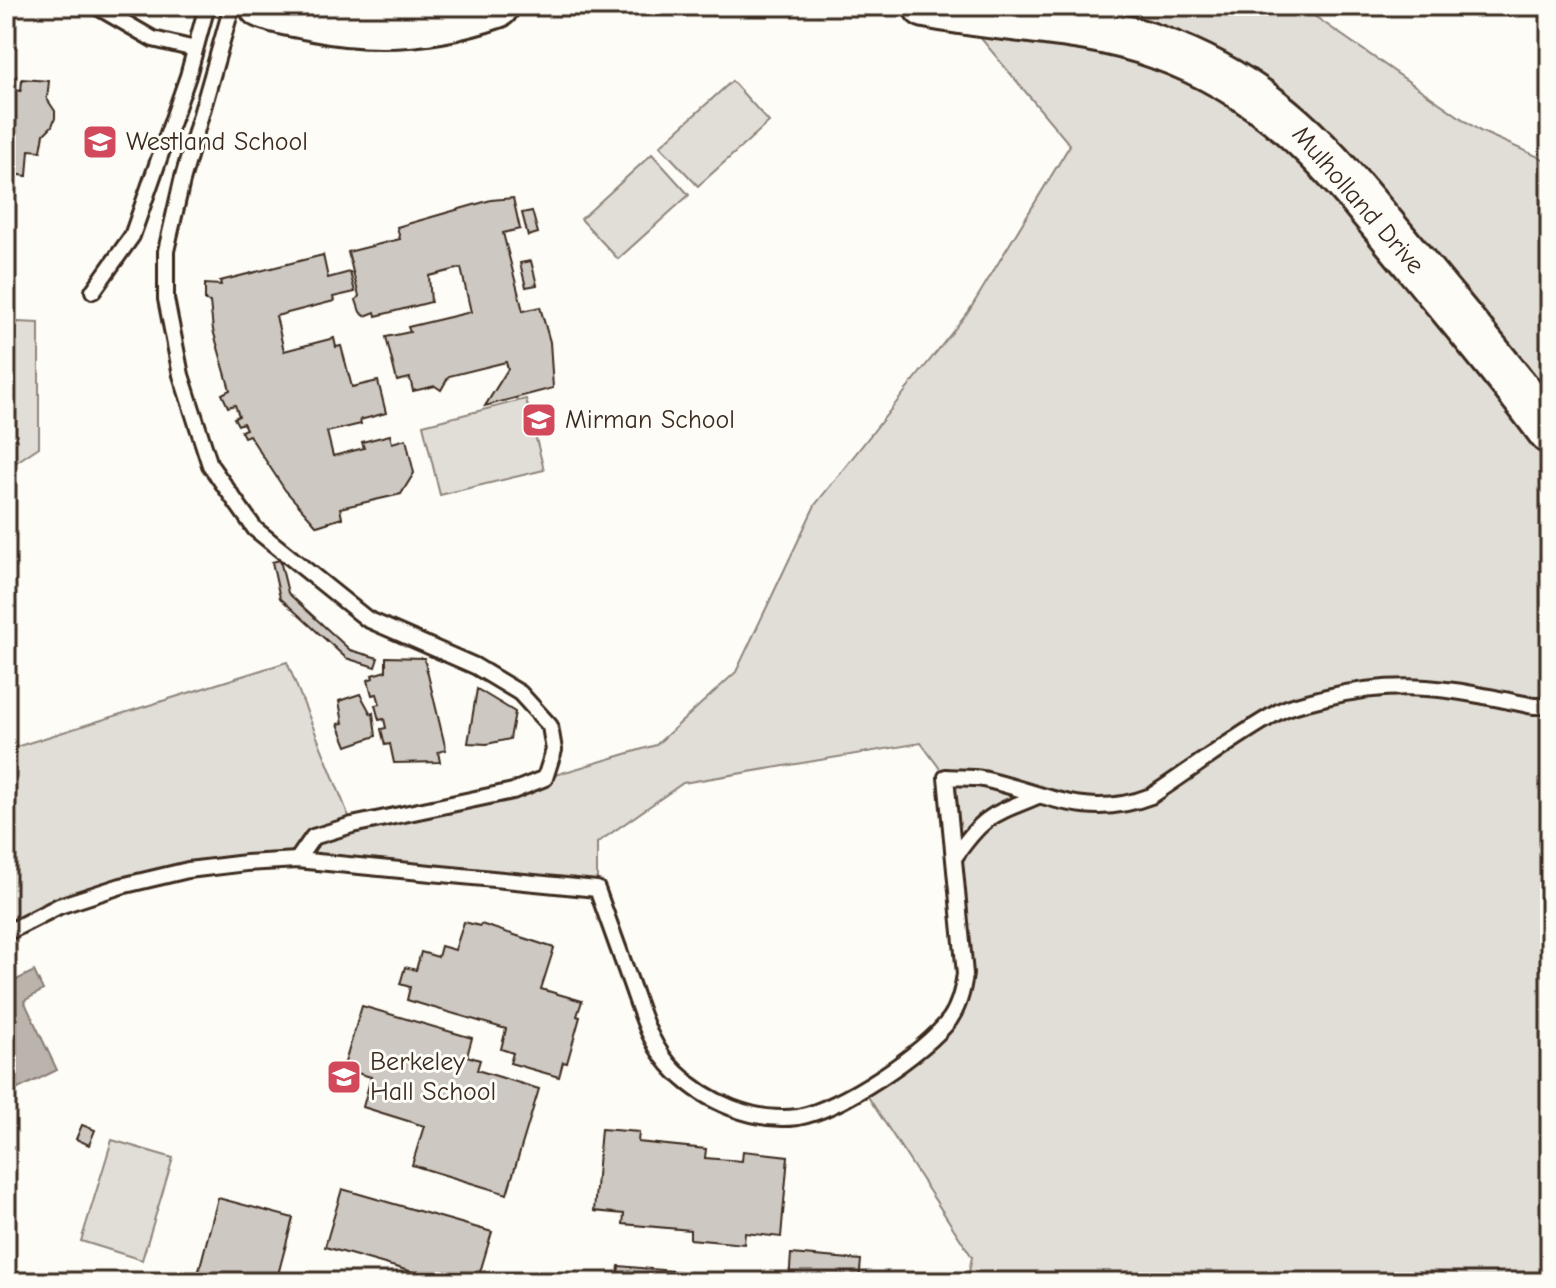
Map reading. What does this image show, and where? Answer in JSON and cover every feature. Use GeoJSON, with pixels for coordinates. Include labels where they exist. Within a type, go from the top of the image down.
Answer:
{"type":"FeatureCollection","features":[{"type":"Feature","properties":{"kind":"main road"},"geometry":{"type":"LineString","coordinates":[[261,6],[336,24],[370,27],[427,24],[461,18],[497,6]]}},
{"type":"Feature","properties":{"kind":"main road","name":"Mulholland Drive"},"geometry":{"type":"LineString","coordinates":[[925,6],[961,14],[1076,26],[1130,39],[1204,66],[1247,90],[1288,121],[1331,162],[1518,388],[1550,432]]}},
{"type":"Feature","properties":{"kind":"lane"},"geometry":{"type":"LineString","coordinates":[[96,6],[153,39],[195,49]]}},
{"type":"Feature","properties":{"kind":"lane"},"geometry":{"type":"LineString","coordinates":[[93,291],[132,236],[207,6]]}},
{"type":"Feature","properties":{"kind":"lane"},"geometry":{"type":"LineString","coordinates":[[232,6],[174,212],[166,251],[166,299],[181,375],[210,465],[255,529],[367,619],[475,666],[520,693],[550,726],[553,739],[551,765],[545,778],[530,786],[352,825],[313,837],[297,860]]}},
{"type":"Feature","properties":{"kind":"lane"},"geometry":{"type":"LineString","coordinates":[[6,933],[59,906],[121,886],[188,870],[297,860],[597,889],[642,1018],[662,1056],[689,1083],[725,1105],[764,1116],[799,1117],[863,1089],[917,1051],[954,1012],[965,974],[946,777],[981,778],[1038,796],[1083,805],[1128,805],[1151,796],[1283,710],[1344,693],[1401,686],[1433,687],[1534,706],[1550,706]]}},
{"type":"Feature","properties":{"kind":"lane"},"geometry":{"type":"LineString","coordinates":[[954,858],[983,820],[1038,796]]}},
{"type":"Feature","properties":{"kind":"shaded area"},"geometry":{"type":"Polygon","coordinates":[[[977,6],[1300,6],[1480,131],[1550,162],[1550,1282],[967,1282],[972,1257],[863,1089],[942,1027],[964,984],[946,777],[921,743],[683,783],[597,843],[597,889],[297,860],[121,886],[6,933],[6,750],[287,662],[352,824],[545,778],[656,745],[736,672],[815,505],[969,311],[1070,145],[963,17],[977,6]]]}},
{"type":"Feature","properties":{"kind":"shaded area"},"geometry":{"type":"Polygon","coordinates":[[[732,81],[769,122],[698,186],[660,146],[732,81]]]}},
{"type":"Feature","properties":{"kind":"shaded area"},"geometry":{"type":"Polygon","coordinates":[[[652,154],[689,195],[618,259],[581,219],[652,154]]]}},
{"type":"Feature","properties":{"kind":"shaded area"},"geometry":{"type":"Polygon","coordinates":[[[17,322],[39,323],[39,447],[6,469],[6,358],[17,322]]]}},
{"type":"Feature","properties":{"kind":"shaded area"},"geometry":{"type":"Polygon","coordinates":[[[526,399],[544,470],[440,495],[423,425],[526,399]]]}},
{"type":"Feature","properties":{"kind":"shaded area"},"geometry":{"type":"Polygon","coordinates":[[[34,971],[43,990],[24,1001],[57,1070],[16,1090],[6,1069],[6,985],[34,971]]]}},
{"type":"Feature","properties":{"kind":"shaded area"},"geometry":{"type":"Polygon","coordinates":[[[112,1140],[173,1158],[142,1260],[81,1241],[112,1140]]]}},
{"type":"Feature","properties":{"kind":"building"},"geometry":{"type":"Polygon","coordinates":[[[6,75],[16,76],[14,90],[21,91],[22,79],[49,81],[47,99],[55,111],[55,118],[44,134],[41,151],[29,150],[27,176],[6,173],[6,75]]]}},
{"type":"Feature","properties":{"kind":"building"},"geometry":{"type":"Polygon","coordinates":[[[513,198],[520,229],[503,233],[523,311],[540,307],[550,342],[553,388],[485,406],[508,369],[506,362],[449,376],[441,390],[435,386],[413,391],[410,378],[397,381],[386,337],[410,332],[408,327],[471,312],[461,268],[429,276],[431,302],[365,316],[356,300],[359,296],[348,252],[400,239],[397,227],[491,200],[513,198]]]}},
{"type":"Feature","properties":{"kind":"building"},"geometry":{"type":"Polygon","coordinates":[[[532,211],[538,233],[528,236],[522,213],[532,211]]]}},
{"type":"Feature","properties":{"kind":"building"},"geometry":{"type":"Polygon","coordinates":[[[323,255],[328,278],[350,272],[355,292],[333,297],[334,301],[276,316],[284,351],[334,338],[336,347],[341,346],[352,387],[378,381],[386,413],[360,420],[361,424],[327,432],[333,456],[364,448],[362,442],[390,435],[392,443],[406,439],[414,473],[401,494],[340,508],[342,518],[317,526],[285,490],[249,435],[244,437],[241,431],[246,429],[243,423],[238,425],[234,418],[239,416],[235,405],[228,407],[222,394],[230,390],[213,330],[210,302],[205,301],[205,284],[221,285],[220,281],[323,255]]]}},
{"type":"Feature","properties":{"kind":"building"},"geometry":{"type":"Polygon","coordinates":[[[531,261],[537,285],[526,287],[520,263],[531,261]]]}},
{"type":"Feature","properties":{"kind":"building"},"geometry":{"type":"Polygon","coordinates":[[[280,560],[288,593],[350,650],[378,658],[375,667],[346,658],[280,598],[272,562],[280,560]]]}},
{"type":"Feature","properties":{"kind":"building"},"geometry":{"type":"Polygon","coordinates":[[[386,657],[424,658],[446,750],[438,752],[440,762],[394,763],[390,744],[385,745],[381,729],[386,728],[384,719],[379,720],[375,705],[380,704],[377,694],[372,695],[368,680],[373,678],[372,675],[386,671],[386,657]]]}},
{"type":"Feature","properties":{"kind":"building"},"geometry":{"type":"Polygon","coordinates":[[[477,689],[515,712],[510,739],[487,744],[468,743],[477,689]]]}},
{"type":"Feature","properties":{"kind":"building"},"geometry":{"type":"Polygon","coordinates":[[[360,694],[373,713],[376,736],[347,746],[338,724],[343,723],[339,701],[360,694]]]}},
{"type":"Feature","properties":{"kind":"building"},"geometry":{"type":"Polygon","coordinates":[[[464,922],[481,924],[554,948],[541,989],[582,1001],[567,1063],[563,1062],[559,1077],[510,1063],[513,1053],[501,1049],[506,1029],[407,1000],[410,987],[400,984],[405,967],[416,970],[421,952],[438,957],[441,946],[455,950],[464,922]]]}},
{"type":"Feature","properties":{"kind":"building"},"geometry":{"type":"Polygon","coordinates":[[[362,1006],[472,1038],[467,1056],[480,1060],[477,1070],[539,1089],[507,1194],[412,1165],[424,1126],[363,1107],[371,1077],[343,1069],[362,1006]]]}},
{"type":"Feature","properties":{"kind":"building"},"geometry":{"type":"Polygon","coordinates":[[[82,1125],[95,1130],[89,1145],[76,1139],[82,1125]]]}},
{"type":"Feature","properties":{"kind":"building"},"geometry":{"type":"Polygon","coordinates":[[[601,1129],[639,1132],[638,1142],[706,1149],[705,1158],[742,1161],[743,1151],[788,1156],[781,1237],[745,1233],[744,1244],[690,1239],[690,1230],[623,1224],[624,1214],[594,1211],[601,1129]]]}},
{"type":"Feature","properties":{"kind":"building"},"geometry":{"type":"Polygon","coordinates":[[[342,1189],[492,1232],[477,1282],[448,1282],[325,1247],[342,1189]]]}},
{"type":"Feature","properties":{"kind":"building"},"geometry":{"type":"Polygon","coordinates":[[[218,1198],[293,1218],[276,1282],[210,1282],[197,1278],[218,1198]]]}},
{"type":"Feature","properties":{"kind":"building"},"geometry":{"type":"Polygon","coordinates":[[[791,1254],[861,1260],[859,1282],[789,1282],[791,1254]]]}},
{"type":"Feature","properties":{"kind":"building"},"geometry":{"type":"Polygon","coordinates":[[[619,1266],[704,1274],[703,1282],[617,1282],[619,1266]]]}},
{"type":"Feature","properties":{"kind":"place","name":"Westland School"},"geometry":{"type":"Point","coordinates":[100,142]}},
{"type":"Feature","properties":{"kind":"place","name":"Mirman School"},"geometry":{"type":"Point","coordinates":[539,420]}},
{"type":"Feature","properties":{"kind":"place","name":"Berkeley Hall School"},"geometry":{"type":"Point","coordinates":[344,1077]}}]}
